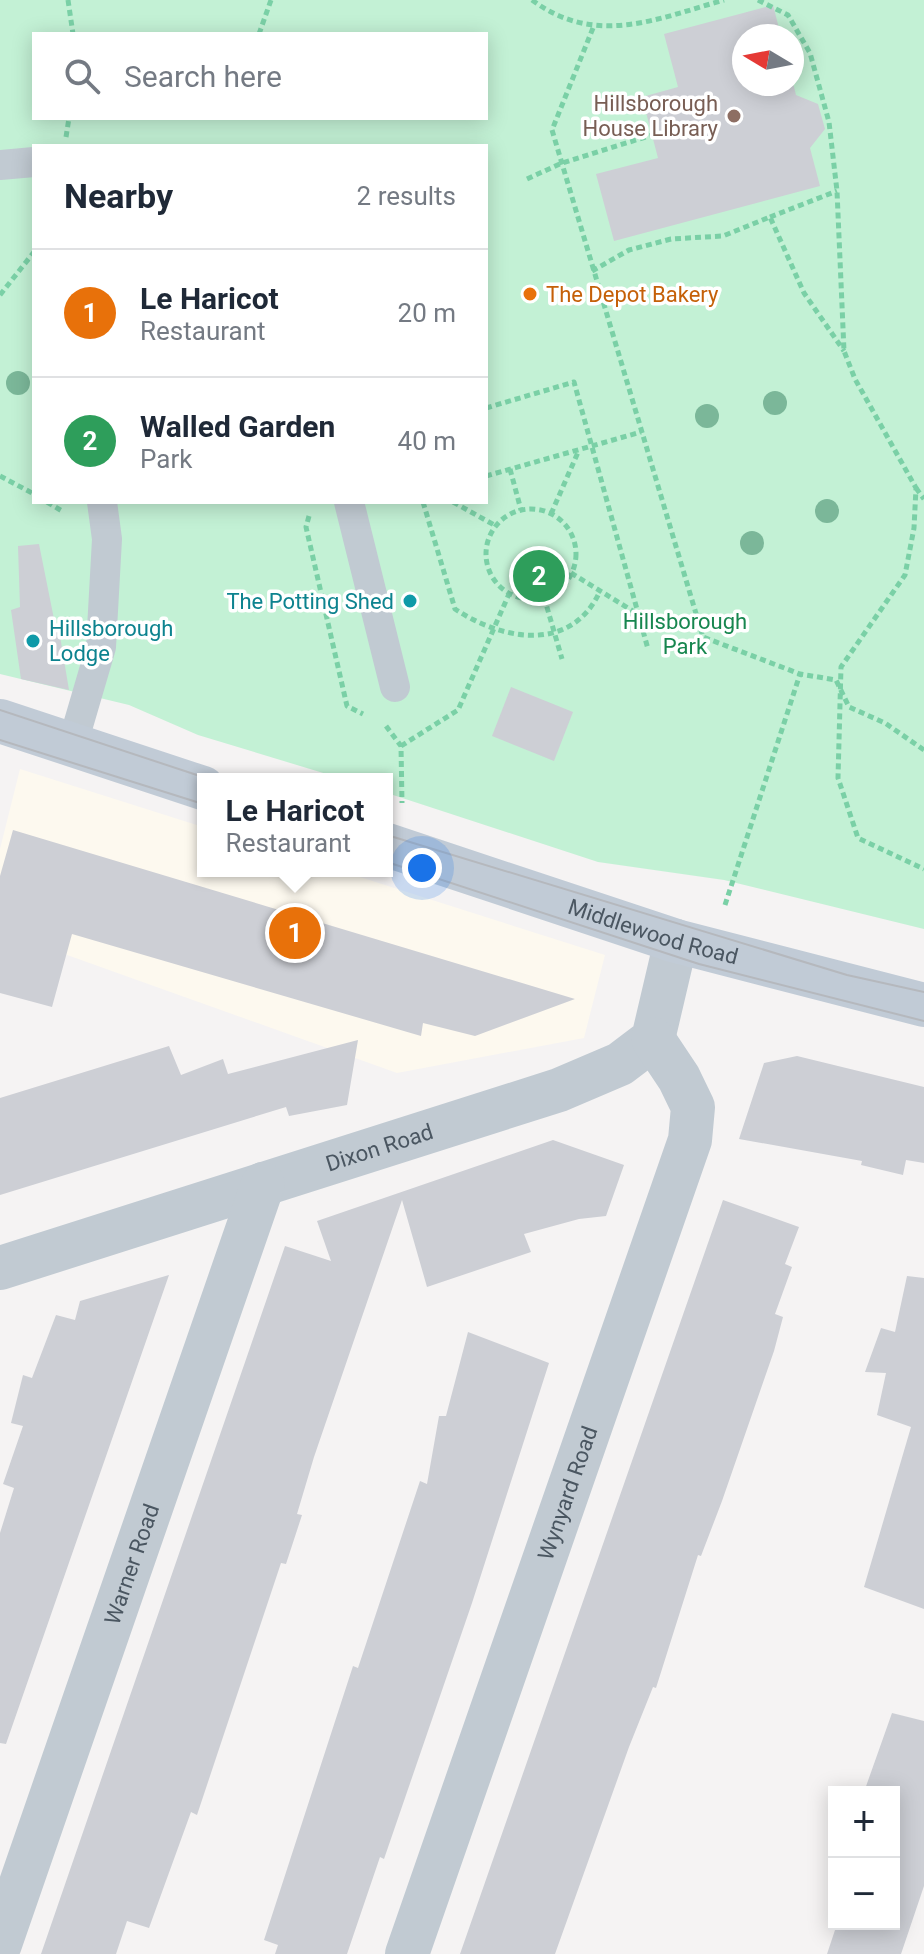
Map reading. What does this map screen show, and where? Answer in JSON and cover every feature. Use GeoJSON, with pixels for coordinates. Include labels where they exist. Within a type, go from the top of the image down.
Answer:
{"type":"FeatureCollection","features":[{"type":"Feature","properties":{"kind":"street"},"geometry":{"type":"LineString","coordinates":[[1,723],[197,786]]}},
{"type":"Feature","properties":{"kind":"street","name":"Middlewood Road"},"geometry":{"type":"LineString","coordinates":[[393,847],[693,946],[924,1005]]}},
{"type":"Feature","properties":{"kind":"street"},"geometry":{"type":"LineString","coordinates":[[653,1039],[693,946]]}},
{"type":"Feature","properties":{"kind":"street","name":"Dixon Road"},"geometry":{"type":"LineString","coordinates":[[0,1268],[559,1090],[620,1064],[653,1039]]}},
{"type":"Feature","properties":{"kind":"street","name":"Wynyard Road"},"geometry":{"type":"LineString","coordinates":[[407,1954],[690,1140],[693,1107],[679,1078],[653,1039]]}},
{"type":"Feature","properties":{"kind":"street","name":"Warner Road"},"geometry":{"type":"LineString","coordinates":[[0,1944],[263,1184]]}},
{"type":"Feature","properties":{"kind":"lane"},"geometry":{"type":"LineString","coordinates":[[0,165],[32,162]]}},
{"type":"Feature","properties":{"kind":"lane"},"geometry":{"type":"LineString","coordinates":[[72,746],[101,647],[107,539],[102,504]]}},
{"type":"Feature","properties":{"kind":"lane"},"geometry":{"type":"LineString","coordinates":[[349,504],[395,687]]}},
{"type":"Feature","properties":{"kind":"path"},"geometry":{"type":"LineString","coordinates":[[68,0],[73,32]]}},
{"type":"Feature","properties":{"kind":"path"},"geometry":{"type":"LineString","coordinates":[[260,32],[271,0]]}},
{"type":"Feature","properties":{"kind":"path"},"geometry":{"type":"LineString","coordinates":[[532,0],[593,28],[634,25],[724,0]]}},
{"type":"Feature","properties":{"kind":"path"},"geometry":{"type":"LineString","coordinates":[[758,0],[788,15],[810,53],[829,122],[837,191],[844,351]]}},
{"type":"Feature","properties":{"kind":"path"},"geometry":{"type":"LineString","coordinates":[[593,28],[552,130],[703,637],[800,674],[836,680],[849,707],[885,723],[924,750]]}},
{"type":"Feature","properties":{"kind":"path"},"geometry":{"type":"LineString","coordinates":[[63,144],[69,120]]}},
{"type":"Feature","properties":{"kind":"path"},"geometry":{"type":"LineString","coordinates":[[527,179],[562,163],[652,135]]}},
{"type":"Feature","properties":{"kind":"path"},"geometry":{"type":"LineString","coordinates":[[592,271],[629,250],[671,239],[723,236],[837,191]]}},
{"type":"Feature","properties":{"kind":"path"},"geometry":{"type":"LineString","coordinates":[[770,217],[804,293],[844,351],[855,379],[924,499]]}},
{"type":"Feature","properties":{"kind":"path"},"geometry":{"type":"LineString","coordinates":[[0,295],[32,255]]}},
{"type":"Feature","properties":{"kind":"path"},"geometry":{"type":"LineString","coordinates":[[488,407],[574,382],[648,649]]}},
{"type":"Feature","properties":{"kind":"path"},"geometry":{"type":"LineString","coordinates":[[488,475],[641,432]]}},
{"type":"Feature","properties":{"kind":"path"},"geometry":{"type":"LineString","coordinates":[[551,514],[579,450]]}},
{"type":"Feature","properties":{"kind":"path"},"geometry":{"type":"LineString","coordinates":[[510,469],[521,510]]}},
{"type":"Feature","properties":{"kind":"path"},"geometry":{"type":"LineString","coordinates":[[0,476],[32,493]]}},
{"type":"Feature","properties":{"kind":"path"},"geometry":{"type":"LineString","coordinates":[[916,488],[914,528],[905,575],[841,667],[838,778],[858,838],[924,869]]}},
{"type":"Feature","properties":{"kind":"path"},"geometry":{"type":"LineString","coordinates":[[424,504],[455,609],[493,629],[524,638],[576,624],[592,609],[600,591]]}},
{"type":"Feature","properties":{"kind":"path"},"geometry":{"type":"LineString","coordinates":[[457,504],[496,526]]}},
{"type":"Feature","properties":{"kind":"path"},"geometry":{"type":"LineString","coordinates":[[537,509],[551,514],[572,535],[576,550],[571,573],[558,590],[544,597],[520,598],[497,583],[489,570],[488,540],[496,526],[521,510],[537,509]]}},
{"type":"Feature","properties":{"kind":"path"},"geometry":{"type":"LineString","coordinates":[[571,573],[641,616]]}},
{"type":"Feature","properties":{"kind":"path"},"geometry":{"type":"LineString","coordinates":[[401,746],[458,710],[509,593]]}},
{"type":"Feature","properties":{"kind":"path"},"geometry":{"type":"LineString","coordinates":[[544,597],[562,659]]}},
{"type":"Feature","properties":{"kind":"path"},"geometry":{"type":"LineString","coordinates":[[693,946],[800,674]]}},
{"type":"Feature","properties":{"kind":"shaded area"},"geometry":{"type":"Polygon","coordinates":[[[20,769],[197,825],[197,877],[360,877],[605,955],[584,1038],[397,1073],[0,931],[0,849],[20,769]]]}},
{"type":"Feature","properties":{"kind":"green space","name":"Hillsborough Park"},"geometry":{"type":"Polygon","coordinates":[[[0,0],[924,0],[924,929],[724,880],[598,862],[393,795],[393,773],[323,773],[198,735],[129,705],[0,674],[0,0]]]}},
{"type":"Feature","properties":{"kind":"building","name":"Hillsborough House Library"},"geometry":{"type":"Polygon","coordinates":[[[773,5],[778,24],[732,24],[732,96],[798,96],[818,104],[825,129],[810,148],[820,186],[614,241],[596,174],[658,158],[642,97],[678,87],[664,34],[773,5]]]}},
{"type":"Feature","properties":{"kind":"building","name":"Hillsborough Lodge"},"geometry":{"type":"Polygon","coordinates":[[[39,544],[55,624],[58,624],[69,690],[21,679],[11,610],[20,607],[18,546],[39,544]]]}},
{"type":"Feature","properties":{"kind":"building"},"geometry":{"type":"Polygon","coordinates":[[[511,687],[573,712],[554,761],[492,736],[511,687]]]}},
{"type":"Feature","properties":{"kind":"building"},"geometry":{"type":"Polygon","coordinates":[[[13,830],[575,999],[475,1036],[423,1023],[421,1036],[72,934],[52,1007],[0,993],[0,876],[13,830]]]}},
{"type":"Feature","properties":{"kind":"building"},"geometry":{"type":"Polygon","coordinates":[[[358,1040],[347,1105],[289,1116],[286,1107],[0,1195],[0,1098],[169,1046],[181,1075],[223,1059],[228,1074],[358,1040]]]}},
{"type":"Feature","properties":{"kind":"building"},"geometry":{"type":"Polygon","coordinates":[[[797,1056],[924,1087],[924,1163],[906,1160],[903,1175],[861,1165],[862,1161],[739,1139],[764,1063],[797,1056]]]}},
{"type":"Feature","properties":{"kind":"building"},"geometry":{"type":"Polygon","coordinates":[[[553,1140],[624,1165],[606,1216],[579,1219],[524,1234],[531,1252],[427,1287],[402,1200],[314,1457],[297,1514],[302,1515],[286,1564],[281,1563],[197,1815],[191,1812],[149,1928],[127,1921],[116,1954],[41,1954],[285,1246],[331,1261],[317,1221],[553,1140]]]}},
{"type":"Feature","properties":{"kind":"building"},"geometry":{"type":"Polygon","coordinates":[[[723,1200],[799,1227],[785,1264],[792,1267],[775,1314],[783,1317],[774,1351],[722,1501],[701,1556],[698,1555],[656,1688],[653,1687],[629,1747],[555,1954],[460,1954],[723,1200]]]}},
{"type":"Feature","properties":{"kind":"building"},"geometry":{"type":"Polygon","coordinates":[[[169,1275],[6,1744],[0,1743],[0,1533],[14,1488],[3,1484],[23,1426],[11,1423],[23,1375],[32,1378],[56,1315],[75,1320],[80,1301],[169,1275]]]}},
{"type":"Feature","properties":{"kind":"building"},"geometry":{"type":"Polygon","coordinates":[[[907,1276],[924,1278],[924,1609],[864,1587],[911,1427],[877,1415],[886,1373],[865,1372],[881,1328],[895,1332],[907,1276]]]}},
{"type":"Feature","properties":{"kind":"building"},"geometry":{"type":"Polygon","coordinates":[[[468,1332],[549,1363],[472,1603],[384,1859],[380,1857],[347,1954],[275,1954],[278,1945],[264,1940],[353,1666],[358,1668],[420,1481],[427,1484],[439,1416],[446,1416],[468,1332]]]}},
{"type":"Feature","properties":{"kind":"building"},"geometry":{"type":"Polygon","coordinates":[[[892,1713],[924,1721],[924,1886],[901,1954],[827,1954],[835,1930],[900,1930],[900,1786],[866,1786],[892,1713]]]}},
{"type":"Feature","properties":{"kind":"tram line"},"geometry":{"type":"LineString","coordinates":[[0,710],[197,775]]}},
{"type":"Feature","properties":{"kind":"tram line"},"geometry":{"type":"LineString","coordinates":[[0,740],[197,802]]}},
{"type":"Feature","properties":{"kind":"tram line"},"geometry":{"type":"LineString","coordinates":[[393,837],[847,975],[924,992]]}},
{"type":"Feature","properties":{"kind":"tram line"},"geometry":{"type":"LineString","coordinates":[[393,864],[699,964],[924,1021]]}},
{"type":"Feature","properties":{"kind":"place","name":"Hillsborough House Library"},"geometry":{"type":"Point","coordinates":[734,116]}},
{"type":"Feature","properties":{"kind":"place","name":"The Depot Bakery"},"geometry":{"type":"Point","coordinates":[530,294]}},
{"type":"Feature","properties":{"kind":"place","name":"Walled Garden"},"geometry":{"type":"Point","coordinates":[539,576]}},
{"type":"Feature","properties":{"kind":"place","name":"The Potting Shed"},"geometry":{"type":"Point","coordinates":[410,601]}},
{"type":"Feature","properties":{"kind":"place","name":"Hillsborough Lodge"},"geometry":{"type":"Point","coordinates":[33,641]}},
{"type":"Feature","properties":{"kind":"place","name":"Le Haricot"},"geometry":{"type":"Point","coordinates":[295,933]}}]}
